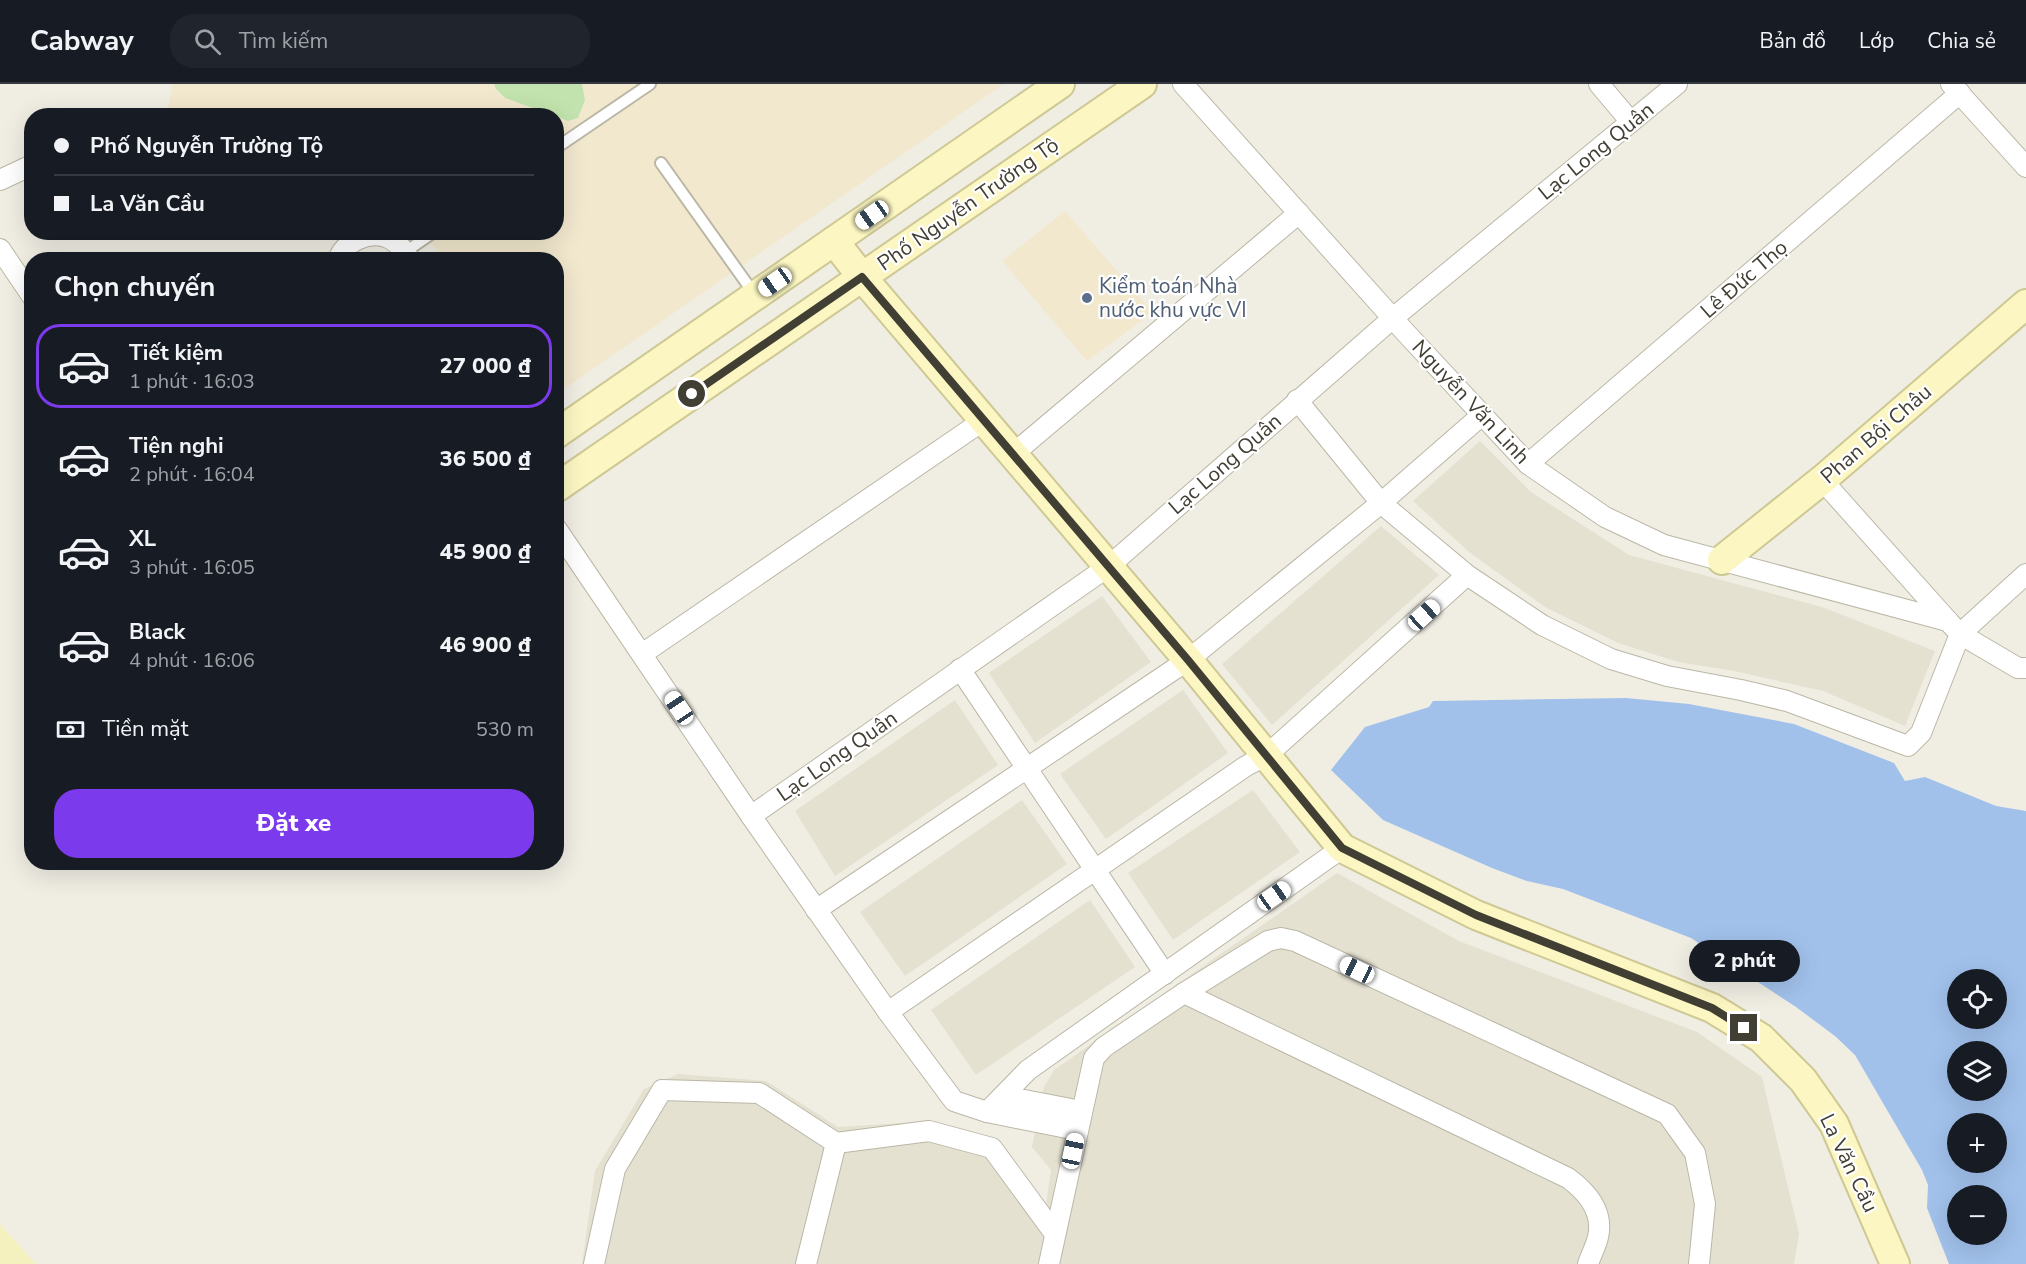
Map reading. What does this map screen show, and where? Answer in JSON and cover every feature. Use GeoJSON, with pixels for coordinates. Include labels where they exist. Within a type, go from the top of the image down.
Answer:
{"type":"FeatureCollection","features":[{"type":"Feature","properties":{"kind":"street"},"geometry":{"type":"LineString","coordinates":[[564,428],[1060,84]]}},
{"type":"Feature","properties":{"kind":"street","name":"Phố Nguyễn Trường Tộ"},"geometry":{"type":"LineString","coordinates":[[564,482],[1142,84]]}},
{"type":"Feature","properties":{"kind":"street","name":"Nguyễn Văn Linh"},"geometry":{"type":"LineString","coordinates":[[1183,84],[1393,318],[1528,464],[1605,517],[1664,545],[1954,628],[2018,668],[2026,668]]}},
{"type":"Feature","properties":{"kind":"street"},"geometry":{"type":"LineString","coordinates":[[1599,84],[1631,122]]}},
{"type":"Feature","properties":{"kind":"street","name":"Lạc Long Quân"},"geometry":{"type":"LineString","coordinates":[[751,816],[1109,566],[1393,318],[1677,84]]}},
{"type":"Feature","properties":{"kind":"street"},"geometry":{"type":"LineString","coordinates":[[1956,89],[2026,167]]}},
{"type":"Feature","properties":{"kind":"street","name":"Lê Đức Thọ"},"geometry":{"type":"LineString","coordinates":[[1528,464],[1956,89]]}},
{"type":"Feature","properties":{"kind":"street"},"geometry":{"type":"LineString","coordinates":[[0,180],[24,169]]}},
{"type":"Feature","properties":{"kind":"street"},"geometry":{"type":"LineString","coordinates":[[1013,454],[1299,213]]}},
{"type":"Feature","properties":{"kind":"street"},"geometry":{"type":"LineString","coordinates":[[339,247],[355,240]]}},
{"type":"Feature","properties":{"kind":"street"},"geometry":{"type":"LineString","coordinates":[[391,240],[406,252]]}},
{"type":"Feature","properties":{"kind":"street","name":"La Văn Cầu"},"geometry":{"type":"LineString","coordinates":[[834,241],[862,277],[1188,660],[1342,848],[1476,915],[1712,1008],[1761,1038],[1803,1080],[1834,1124],[1895,1264]]}},
{"type":"Feature","properties":{"kind":"street"},"geometry":{"type":"LineString","coordinates":[[0,249],[24,284]]}},
{"type":"Feature","properties":{"kind":"street","name":"Phan Bội Châu"},"geometry":{"type":"LineString","coordinates":[[1722,560],[1822,480],[2026,304]]}},
{"type":"Feature","properties":{"kind":"street"},"geometry":{"type":"LineString","coordinates":[[1297,400],[1381,503],[1467,575],[1542,625],[1611,659],[1667,676],[1786,701],[1908,746],[1921,733],[1948,668],[1954,628],[2026,574]]}},
{"type":"Feature","properties":{"kind":"street"},"geometry":{"type":"LineString","coordinates":[[816,910],[1188,660],[1381,503],[1482,415]]}},
{"type":"Feature","properties":{"kind":"street"},"geometry":{"type":"LineString","coordinates":[[642,654],[984,420]]}},
{"type":"Feature","properties":{"kind":"street","name":"Nguyễn Văn Linh"},"geometry":{"type":"LineString","coordinates":[[1822,480],[1954,628]]}},
{"type":"Feature","properties":{"kind":"street"},"geometry":{"type":"LineString","coordinates":[[564,540],[816,910],[954,1101],[987,1112],[1079,1121]]}},
{"type":"Feature","properties":{"kind":"street"},"geometry":{"type":"LineString","coordinates":[[888,1012],[1246,766],[1267,755],[1467,575]]}},
{"type":"Feature","properties":{"kind":"street"},"geometry":{"type":"LineString","coordinates":[[960,669],[1165,974]]}},
{"type":"Feature","properties":{"kind":"street"},"geometry":{"type":"LineString","coordinates":[[987,1112],[1028,1070],[1342,848]]}},
{"type":"Feature","properties":{"kind":"street"},"geometry":{"type":"LineString","coordinates":[[1049,1264],[1094,1058],[1104,1047],[1184,993],[1268,941],[1281,938],[1295,941],[1667,1114],[1695,1153],[1705,1204],[1699,1264]]}},
{"type":"Feature","properties":{"kind":"street"},"geometry":{"type":"LineString","coordinates":[[1184,993],[1568,1178],[1584,1190],[1594,1203],[1598,1220],[1598,1236],[1588,1264]]}},
{"type":"Feature","properties":{"kind":"street"},"geometry":{"type":"LineString","coordinates":[[594,1264],[615,1169],[662,1090],[759,1093],[836,1143],[929,1131],[992,1148],[1055,1234]]}},
{"type":"Feature","properties":{"kind":"street"},"geometry":{"type":"LineString","coordinates":[[1004,1096],[1079,1121]]}},
{"type":"Feature","properties":{"kind":"street"},"geometry":{"type":"LineString","coordinates":[[806,1264],[836,1143]]}},
{"type":"Feature","properties":{"kind":"lane"},"geometry":{"type":"LineString","coordinates":[[564,143],[650,84]]}},
{"type":"Feature","properties":{"kind":"lane"},"geometry":{"type":"LineString","coordinates":[[661,163],[756,296]]}},
{"type":"Feature","properties":{"kind":"lane"},"geometry":{"type":"LineString","coordinates":[[412,252],[425,240]]}},
{"type":"Feature","properties":{"kind":"shaded area"},"geometry":{"type":"Polygon","coordinates":[[[173,84],[494,84],[505,98],[534,108],[168,108],[173,84]]]}},
{"type":"Feature","properties":{"kind":"shaded area"},"geometry":{"type":"Polygon","coordinates":[[[582,84],[1004,84],[564,389],[564,252],[439,252],[427,240],[564,240],[564,119],[568,121],[585,100],[582,84]]]}},
{"type":"Feature","properties":{"kind":"shaded area"},"geometry":{"type":"Polygon","coordinates":[[[1065,211],[1153,312],[1087,361],[1002,261],[1065,211]]]}},
{"type":"Feature","properties":{"kind":"shaded area"},"geometry":{"type":"Polygon","coordinates":[[[1480,441],[1531,492],[1629,555],[1822,607],[1935,651],[1905,726],[1823,691],[1734,671],[1678,662],[1618,643],[1545,607],[1469,552],[1413,501],[1480,441]]]}},
{"type":"Feature","properties":{"kind":"shaded area"},"geometry":{"type":"Polygon","coordinates":[[[1381,526],[1439,575],[1272,725],[1222,664],[1381,526]]]}},
{"type":"Feature","properties":{"kind":"shaded area"},"geometry":{"type":"Polygon","coordinates":[[[1102,596],[1151,662],[1035,743],[989,673],[1102,596]]]}},
{"type":"Feature","properties":{"kind":"shaded area"},"geometry":{"type":"Polygon","coordinates":[[[1183,690],[1228,753],[1106,839],[1060,774],[1183,690]]]}},
{"type":"Feature","properties":{"kind":"shaded area"},"geometry":{"type":"Polygon","coordinates":[[[955,700],[998,765],[835,876],[795,811],[955,700]]]}},
{"type":"Feature","properties":{"kind":"shaded area"},"geometry":{"type":"Polygon","coordinates":[[[1253,790],[1300,852],[1173,940],[1128,873],[1253,790]]]}},
{"type":"Feature","properties":{"kind":"shaded area"},"geometry":{"type":"Polygon","coordinates":[[[1022,800],[1067,864],[905,976],[860,912],[1022,800]]]}},
{"type":"Feature","properties":{"kind":"shaded area"},"geometry":{"type":"Polygon","coordinates":[[[1337,873],[1459,941],[1697,1032],[1762,1077],[1799,1234],[1794,1264],[582,1264],[595,1171],[644,1089],[678,1074],[766,1081],[838,1127],[933,1121],[996,1140],[1046,1204],[1051,1170],[1032,1147],[1044,1087],[1054,1070],[1337,873]]]}},
{"type":"Feature","properties":{"kind":"shaded area"},"geometry":{"type":"Polygon","coordinates":[[[1090,900],[1135,967],[976,1075],[931,1010],[1090,900]]]}},
{"type":"Feature","properties":{"kind":"green space"},"geometry":{"type":"Polygon","coordinates":[[[494,84],[582,84],[585,100],[578,118],[568,121],[564,120],[564,108],[532,108],[505,98],[494,84]]]}},
{"type":"Feature","properties":{"kind":"sand"},"geometry":{"type":"Polygon","coordinates":[[[0,1224],[36,1264],[0,1264],[0,1224]]]}},
{"type":"Feature","properties":{"kind":"water"},"geometry":{"type":"Polygon","coordinates":[[[1626,698],[1689,704],[1794,724],[1894,763],[1905,781],[1925,777],[1996,806],[2026,811],[2026,1264],[1949,1264],[1927,1208],[1928,1185],[1922,1170],[1855,1055],[1835,1036],[1796,1007],[1691,938],[1563,889],[1527,881],[1492,868],[1383,820],[1331,770],[1365,727],[1429,707],[1433,701],[1626,698]]]}},
{"type":"Feature","properties":{"kind":"place","name":"Kiểm toán Nhà nước khu vực VI"},"geometry":{"type":"Point","coordinates":[1087,298]}},
{"type":"Feature","properties":{"kind":"route"},"geometry":{"type":"LineString","coordinates":[[692,394],[862,277],[1188,660],[1342,848],[1476,915],[1712,1008],[1744,1028]]}}]}
